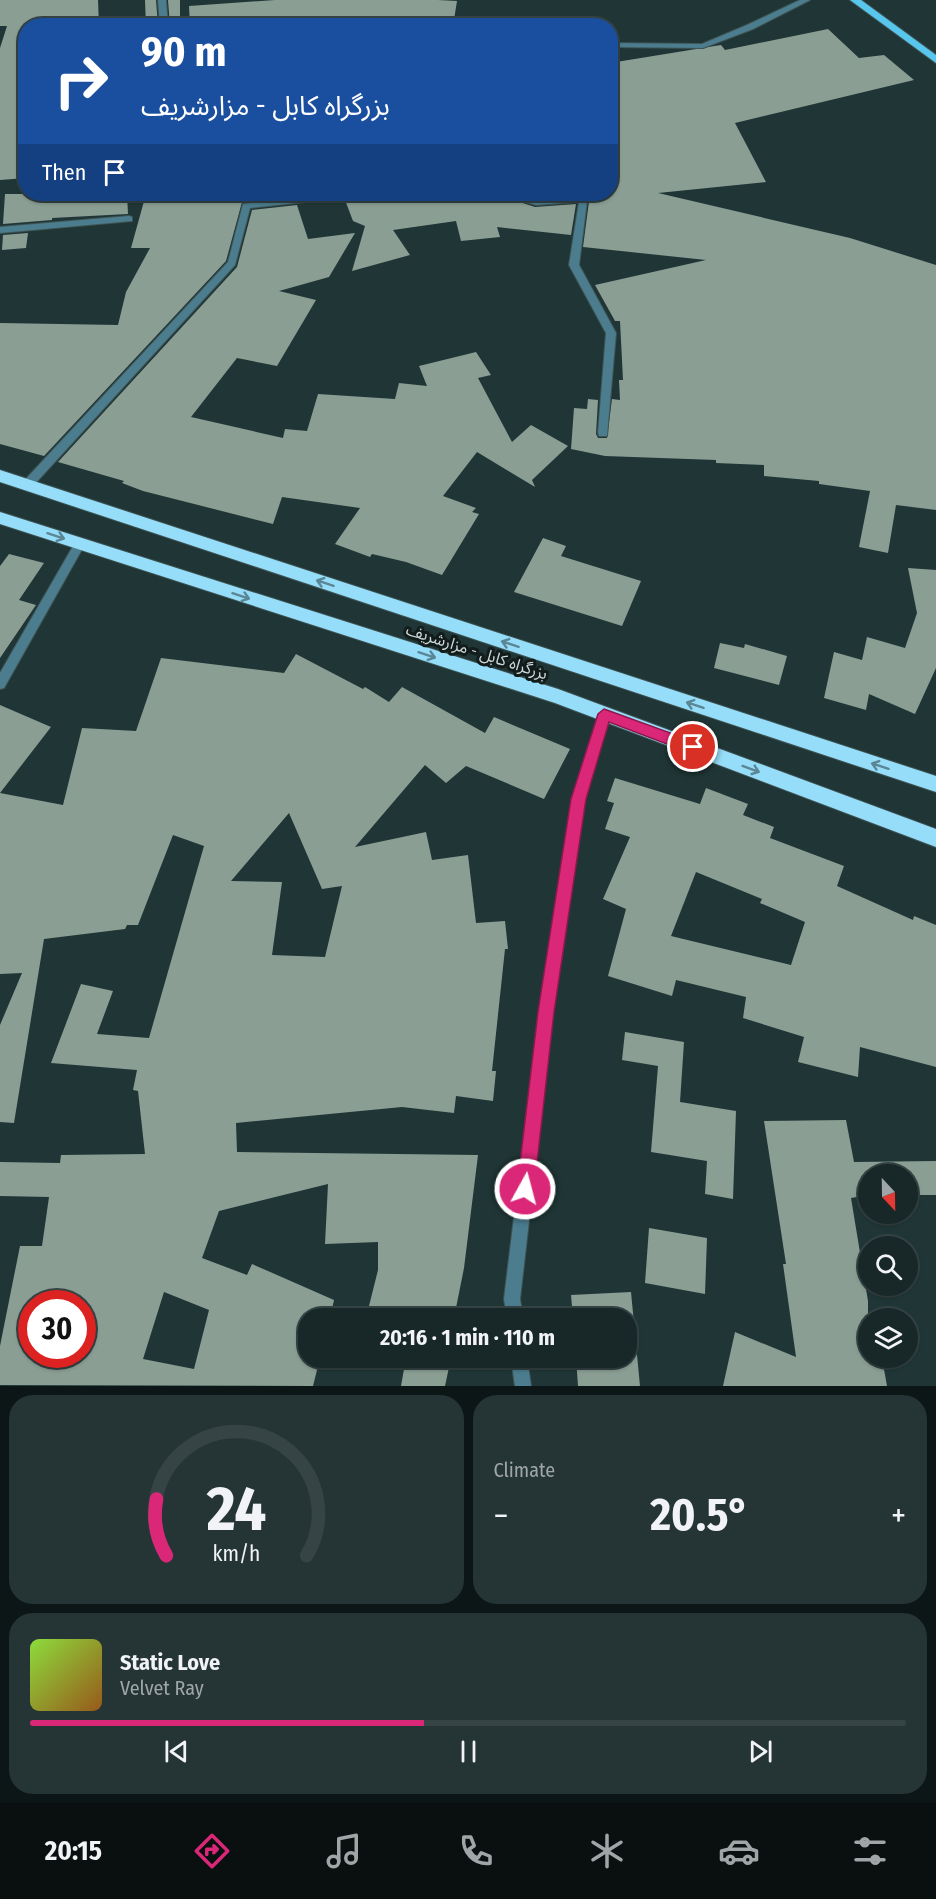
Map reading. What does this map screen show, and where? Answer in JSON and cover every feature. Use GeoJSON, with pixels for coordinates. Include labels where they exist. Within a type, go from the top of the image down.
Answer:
{"type":"FeatureCollection","features":[{"type":"Feature","properties":{"kind":"highway","name":"بزرگراه کابل - مزارشریف"},"geometry":{"type":"LineString","coordinates":[[0,476],[936,784]]}},
{"type":"Feature","properties":{"kind":"highway","name":"بزرگراه کابل - مزارشریف"},"geometry":{"type":"LineString","coordinates":[[0,518],[558,697],[936,838]]}},
{"type":"Feature","properties":{"kind":"main road"},"geometry":{"type":"LineString","coordinates":[[855,0],[936,60]]}},
{"type":"Feature","properties":{"kind":"street"},"geometry":{"type":"LineString","coordinates":[[162,0],[163,18]]}},
{"type":"Feature","properties":{"kind":"street"},"geometry":{"type":"LineString","coordinates":[[618,45],[703,46],[750,27],[806,0]]}},
{"type":"Feature","properties":{"kind":"street"},"geometry":{"type":"LineString","coordinates":[[27,485],[232,263],[246,206],[276,201]]}},
{"type":"Feature","properties":{"kind":"street"},"geometry":{"type":"LineString","coordinates":[[584,201],[574,265],[611,333],[603,433]]}},
{"type":"Feature","properties":{"kind":"street"},"geometry":{"type":"LineString","coordinates":[[0,230],[129,219]]}},
{"type":"Feature","properties":{"kind":"street"},"geometry":{"type":"LineString","coordinates":[[0,684],[80,544]]}},
{"type":"Feature","properties":{"kind":"street"},"geometry":{"type":"LineString","coordinates":[[513,1308],[512,1299],[546,1012],[578,799],[604,714]]}},
{"type":"Feature","properties":{"kind":"street"},"geometry":{"type":"LineString","coordinates":[[520,1368],[523,1386]]}},
{"type":"Feature","properties":{"kind":"building"},"geometry":{"type":"Polygon","coordinates":[[[0,0],[98,0],[99,18],[18,18],[18,179],[0,180],[0,48],[7,26],[0,26],[0,0]]]}},
{"type":"Feature","properties":{"kind":"building"},"geometry":{"type":"Polygon","coordinates":[[[145,0],[156,0],[157,18],[146,18],[145,0]]]}},
{"type":"Feature","properties":{"kind":"building"},"geometry":{"type":"Polygon","coordinates":[[[168,0],[180,0],[180,18],[169,18],[168,0]]]}},
{"type":"Feature","properties":{"kind":"building"},"geometry":{"type":"Polygon","coordinates":[[[275,0],[457,1],[454,18],[190,18],[189,6],[275,0]]]}},
{"type":"Feature","properties":{"kind":"building"},"geometry":{"type":"Polygon","coordinates":[[[828,29],[859,58],[884,55],[914,80],[735,123],[766,182],[658,193],[850,238],[936,265],[936,510],[896,505],[888,553],[859,547],[870,491],[819,484],[819,481],[764,476],[764,465],[716,463],[716,460],[605,456],[571,449],[574,408],[587,409],[588,399],[598,400],[596,434],[598,438],[607,438],[612,399],[620,400],[619,380],[623,380],[620,321],[615,321],[595,285],[706,260],[583,247],[589,201],[618,201],[618,62],[721,45],[725,50],[828,29]]]}},
{"type":"Feature","properties":{"kind":"building"},"geometry":{"type":"Polygon","coordinates":[[[5,194],[18,194],[18,201],[127,201],[128,214],[52,218],[52,220],[3,224],[5,194]]]}},
{"type":"Feature","properties":{"kind":"building"},"geometry":{"type":"Polygon","coordinates":[[[144,201],[250,201],[242,202],[226,261],[44,456],[0,444],[0,323],[118,325],[126,292],[150,248],[131,248],[144,201]]]}},
{"type":"Feature","properties":{"kind":"building"},"geometry":{"type":"Polygon","coordinates":[[[345,201],[517,201],[535,207],[576,204],[571,235],[497,227],[500,237],[461,241],[456,221],[393,230],[410,255],[352,271],[365,226],[353,221],[345,201]]]}},
{"type":"Feature","properties":{"kind":"building"},"geometry":{"type":"Polygon","coordinates":[[[297,205],[308,239],[355,233],[329,277],[279,291],[316,300],[277,366],[237,358],[191,417],[283,438],[285,429],[307,431],[318,394],[395,399],[399,383],[427,386],[419,366],[476,352],[491,375],[478,378],[512,442],[531,425],[568,446],[532,480],[535,487],[477,452],[443,496],[476,508],[472,512],[479,514],[442,575],[406,562],[372,554],[370,557],[335,544],[360,508],[282,497],[273,524],[143,491],[122,483],[124,481],[58,462],[237,267],[252,210],[297,205]]]}},
{"type":"Feature","properties":{"kind":"building"},"geometry":{"type":"Polygon","coordinates":[[[28,233],[26,248],[2,250],[3,235],[28,233]]]}},
{"type":"Feature","properties":{"kind":"building"},"geometry":{"type":"Polygon","coordinates":[[[543,538],[566,546],[561,556],[641,581],[622,626],[514,592],[543,538]]]}},
{"type":"Feature","properties":{"kind":"building"},"geometry":{"type":"Polygon","coordinates":[[[9,554],[44,563],[19,600],[36,605],[0,658],[0,566],[9,554]]]}},
{"type":"Feature","properties":{"kind":"building"},"geometry":{"type":"Polygon","coordinates":[[[908,568],[936,570],[936,668],[915,714],[869,694],[866,710],[824,698],[834,652],[862,660],[867,637],[905,648],[917,613],[908,568]]]}},
{"type":"Feature","properties":{"kind":"building"},"geometry":{"type":"Polygon","coordinates":[[[720,643],[744,648],[745,644],[787,656],[779,685],[714,668],[720,643]]]}},
{"type":"Feature","properties":{"kind":"building"},"geometry":{"type":"Polygon","coordinates":[[[296,654],[363,689],[365,687],[389,702],[402,687],[485,733],[494,717],[570,749],[544,799],[466,766],[446,783],[425,765],[355,847],[426,832],[432,860],[468,855],[476,923],[505,921],[508,949],[505,949],[492,1071],[496,1071],[493,1101],[456,1096],[454,1113],[402,1107],[236,1123],[237,1152],[478,1155],[464,1268],[456,1308],[368,1308],[378,1270],[378,1242],[325,1244],[328,1184],[219,1211],[202,1258],[247,1275],[252,1264],[334,1300],[332,1308],[298,1308],[298,1368],[318,1368],[313,1386],[0,1385],[0,1346],[20,1246],[42,1246],[49,1197],[0,1196],[0,1162],[60,1163],[61,1155],[145,1154],[138,1091],[133,1090],[137,1070],[51,1063],[81,984],[113,991],[97,1034],[149,1038],[204,846],[173,835],[138,925],[127,925],[125,929],[44,939],[14,1123],[0,1122],[0,1025],[22,973],[0,974],[0,793],[63,805],[82,728],[136,731],[161,658],[284,673],[296,654]],[[289,813],[231,881],[282,882],[272,955],[325,957],[342,886],[322,889],[289,813]],[[164,1292],[143,1359],[194,1369],[209,1310],[164,1292]]]}},
{"type":"Feature","properties":{"kind":"building"},"geometry":{"type":"Polygon","coordinates":[[[0,705],[51,727],[0,793],[0,705]]]}},
{"type":"Feature","properties":{"kind":"building"},"geometry":{"type":"Polygon","coordinates":[[[615,778],[700,804],[706,788],[748,804],[743,815],[774,827],[770,838],[844,866],[837,886],[913,920],[914,916],[936,925],[936,1067],[860,1047],[858,1077],[798,1062],[804,1037],[743,1018],[746,997],[676,980],[672,996],[608,976],[626,909],[603,899],[630,837],[605,829],[614,803],[607,801],[615,778]],[[696,872],[671,936],[791,965],[805,922],[760,903],[762,899],[696,872]]]}},
{"type":"Feature","properties":{"kind":"building"},"geometry":{"type":"Polygon","coordinates":[[[625,1032],[684,1042],[680,1102],[736,1111],[733,1199],[705,1194],[707,1161],[651,1152],[658,1066],[622,1060],[625,1032]]]}},
{"type":"Feature","properties":{"kind":"building"},"geometry":{"type":"Polygon","coordinates":[[[846,1120],[854,1162],[936,1161],[936,1195],[918,1195],[918,1164],[858,1164],[858,1197],[851,1198],[858,1240],[858,1296],[867,1296],[868,1308],[858,1308],[858,1368],[884,1368],[887,1386],[723,1386],[735,1332],[796,1357],[783,1264],[786,1264],[764,1121],[846,1120]]]}},
{"type":"Feature","properties":{"kind":"building"},"geometry":{"type":"Polygon","coordinates":[[[649,1228],[707,1238],[705,1294],[645,1283],[649,1228]]]}},
{"type":"Feature","properties":{"kind":"building"},"geometry":{"type":"Polygon","coordinates":[[[631,1292],[633,1308],[572,1308],[571,1295],[631,1292]]]}},
{"type":"Feature","properties":{"kind":"building"},"geometry":{"type":"Polygon","coordinates":[[[637,1355],[640,1386],[578,1386],[577,1368],[637,1368],[637,1355]]]}},
{"type":"Feature","properties":{"kind":"building"},"geometry":{"type":"Polygon","coordinates":[[[404,1368],[449,1368],[445,1386],[401,1386],[404,1368]]]}},
{"type":"Feature","properties":{"kind":"route"},"geometry":{"type":"LineString","coordinates":[[525,1189],[546,1012],[578,799],[604,714],[693,747]]}}]}
